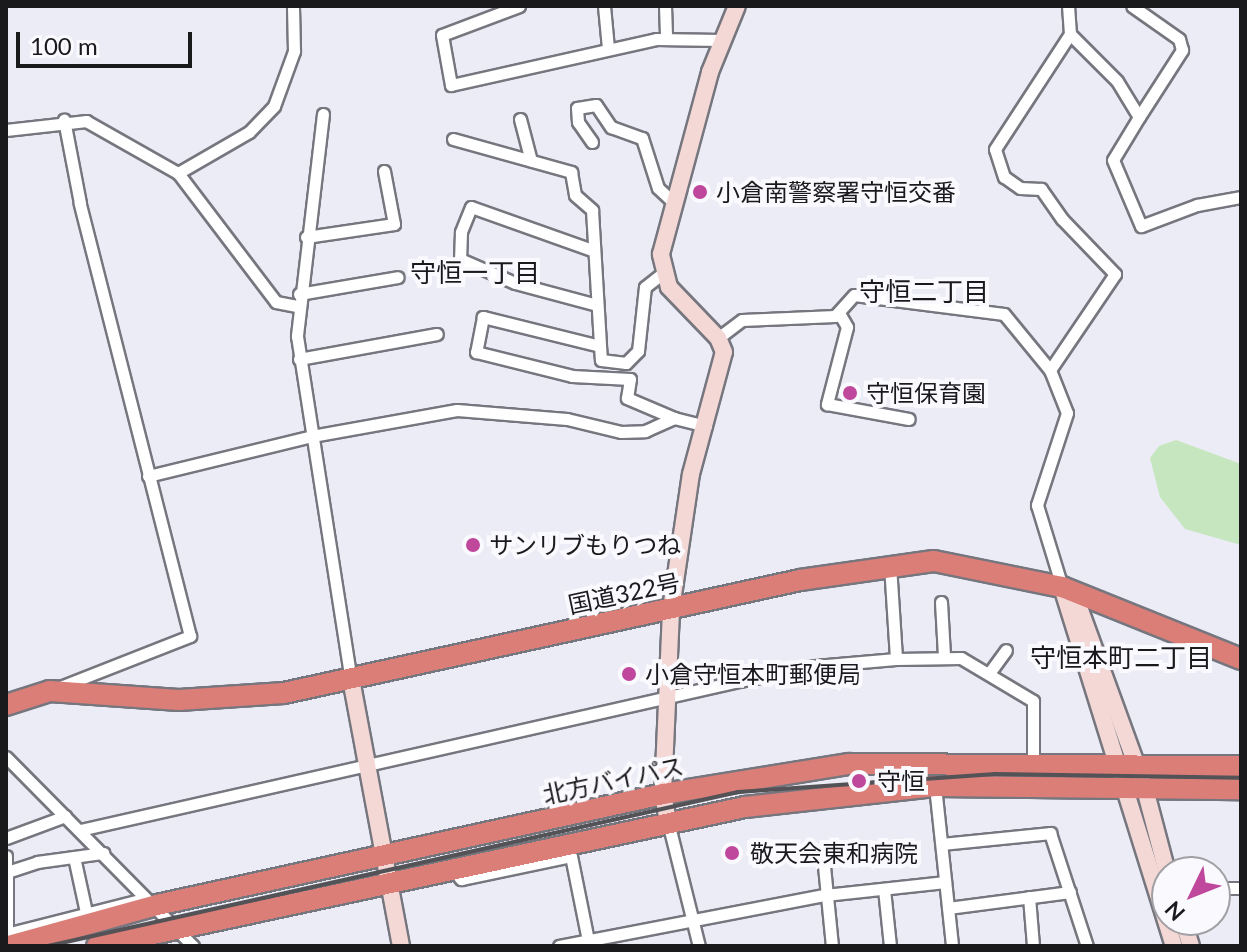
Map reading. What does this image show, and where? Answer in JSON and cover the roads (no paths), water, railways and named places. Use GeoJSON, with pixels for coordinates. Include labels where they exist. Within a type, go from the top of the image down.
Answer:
{"type":"FeatureCollection","features":[{"type":"Feature","properties":{"kind":"highway","name":"国道322号"},"geometry":{"type":"LineString","coordinates":[[6,705],[50,691],[114,698],[222,699],[351,679],[890,565],[963,564],[1062,587],[1241,659]]}},
{"type":"Feature","properties":{"kind":"highway","name":"北方バイパス"},"geometry":{"type":"LineString","coordinates":[[9,946],[153,901],[383,856],[663,794],[849,764],[1241,766]]}},
{"type":"Feature","properties":{"kind":"highway"},"geometry":{"type":"LineString","coordinates":[[97,946],[389,886],[668,822],[774,803],[935,786],[1241,789]]}},
{"type":"Feature","properties":{"kind":"street"},"geometry":{"type":"LineString","coordinates":[[178,173],[249,132],[274,106],[294,51],[293,6]]}},
{"type":"Feature","properties":{"kind":"street"},"geometry":{"type":"LineString","coordinates":[[519,6],[442,35],[451,85],[608,48],[666,39],[721,40]]}},
{"type":"Feature","properties":{"kind":"street"},"geometry":{"type":"LineString","coordinates":[[604,6],[608,48]]}},
{"type":"Feature","properties":{"kind":"street"},"geometry":{"type":"LineString","coordinates":[[665,6],[666,39]]}},
{"type":"Feature","properties":{"kind":"street"},"geometry":{"type":"LineString","coordinates":[[699,946],[663,794],[671,609],[686,501],[723,363],[718,338],[678,298],[663,273],[673,202],[721,40],[737,6]]}},
{"type":"Feature","properties":{"kind":"street"},"geometry":{"type":"LineString","coordinates":[[1050,370],[1115,274],[1062,219],[1041,189],[1020,188],[1004,177],[995,149],[1070,34],[1068,6]]}},
{"type":"Feature","properties":{"kind":"street"},"geometry":{"type":"LineString","coordinates":[[1132,6],[1179,39],[1182,50],[1113,160],[1141,226],[1197,205],[1241,197]]}},
{"type":"Feature","properties":{"kind":"street"},"geometry":{"type":"LineString","coordinates":[[1070,34],[1117,81],[1139,117]]}},
{"type":"Feature","properties":{"kind":"street"},"geometry":{"type":"LineString","coordinates":[[592,142],[578,122],[577,108],[596,105],[611,127],[642,138],[658,188],[673,202]]}},
{"type":"Feature","properties":{"kind":"street"},"geometry":{"type":"LineString","coordinates":[[323,114],[298,300],[299,359],[365,764],[401,946]]}},
{"type":"Feature","properties":{"kind":"street"},"geometry":{"type":"LineString","coordinates":[[520,119],[531,161]]}},
{"type":"Feature","properties":{"kind":"street"},"geometry":{"type":"LineString","coordinates":[[50,691],[190,636],[148,476],[64,120]]}},
{"type":"Feature","properties":{"kind":"street"},"geometry":{"type":"LineString","coordinates":[[6,130],[64,120],[86,121],[178,173],[276,302],[298,300],[398,277]]}},
{"type":"Feature","properties":{"kind":"street"},"geometry":{"type":"LineString","coordinates":[[453,139],[571,172],[575,195],[592,210],[601,360],[626,363],[638,351],[645,287],[663,273]]}},
{"type":"Feature","properties":{"kind":"street"},"geometry":{"type":"LineString","coordinates":[[306,237],[394,224],[384,171]]}},
{"type":"Feature","properties":{"kind":"street"},"geometry":{"type":"LineString","coordinates":[[592,250],[471,207],[461,232],[460,259],[515,283],[597,305]]}},
{"type":"Feature","properties":{"kind":"street"},"geometry":{"type":"LineString","coordinates":[[718,338],[742,320],[818,321],[839,313],[854,295],[1004,314],[1050,370],[1067,425],[1037,505],[1062,587],[1161,856]]}},
{"type":"Feature","properties":{"kind":"street"},"geometry":{"type":"LineString","coordinates":[[839,313],[847,327],[827,404],[909,419]]}},
{"type":"Feature","properties":{"kind":"street"},"geometry":{"type":"LineString","coordinates":[[600,346],[483,317],[476,352],[572,376],[630,379],[627,398],[674,418],[706,426]]}},
{"type":"Feature","properties":{"kind":"street"},"geometry":{"type":"LineString","coordinates":[[299,359],[437,334]]}},
{"type":"Feature","properties":{"kind":"street"},"geometry":{"type":"LineString","coordinates":[[148,476],[312,436],[457,410],[567,419],[621,432],[645,431],[674,418]]}},
{"type":"Feature","properties":{"kind":"street"},"geometry":{"type":"LineString","coordinates":[[890,565],[896,659]]}},
{"type":"Feature","properties":{"kind":"street"},"geometry":{"type":"LineString","coordinates":[[941,602],[944,656]]}},
{"type":"Feature","properties":{"kind":"street"},"geometry":{"type":"LineString","coordinates":[[990,672],[1006,650]]}},
{"type":"Feature","properties":{"kind":"street"},"geometry":{"type":"LineString","coordinates":[[80,830],[815,666],[896,659],[961,658],[990,672],[1033,701],[1033,763]]}},
{"type":"Feature","properties":{"kind":"street"},"geometry":{"type":"LineString","coordinates":[[6,757],[153,901],[193,946]]}},
{"type":"Feature","properties":{"kind":"street"},"geometry":{"type":"LineString","coordinates":[[6,776],[19,770]]}},
{"type":"Feature","properties":{"kind":"street"},"geometry":{"type":"LineString","coordinates":[[935,786],[952,946]]}},
{"type":"Feature","properties":{"kind":"street"},"geometry":{"type":"LineString","coordinates":[[1134,788],[1152,856]]}},
{"type":"Feature","properties":{"kind":"street"},"geometry":{"type":"LineString","coordinates":[[6,838],[65,816]]}},
{"type":"Feature","properties":{"kind":"street"},"geometry":{"type":"LineString","coordinates":[[942,844],[1050,833],[1087,946]]}},
{"type":"Feature","properties":{"kind":"street"},"geometry":{"type":"LineString","coordinates":[[6,872],[103,853]]}},
{"type":"Feature","properties":{"kind":"street"},"geometry":{"type":"LineString","coordinates":[[6,856],[6,934],[86,912],[153,901]]}},
{"type":"Feature","properties":{"kind":"street"},"geometry":{"type":"LineString","coordinates":[[454,871],[461,879],[571,856],[588,940]]}},
{"type":"Feature","properties":{"kind":"street"},"geometry":{"type":"LineString","coordinates":[[74,857],[86,912]]}},
{"type":"Feature","properties":{"kind":"street"},"geometry":{"type":"LineString","coordinates":[[824,866],[832,946]]}},
{"type":"Feature","properties":{"kind":"street"},"geometry":{"type":"LineString","coordinates":[[559,946],[825,895],[945,882]]}},
{"type":"Feature","properties":{"kind":"street"},"geometry":{"type":"LineString","coordinates":[[884,889],[890,946]]}},
{"type":"Feature","properties":{"kind":"street"},"geometry":{"type":"LineString","coordinates":[[948,908],[1070,892]]}},
{"type":"Feature","properties":{"kind":"street"},"geometry":{"type":"LineString","coordinates":[[1029,897],[1033,946]]}},
{"type":"Feature","properties":{"kind":"railway"},"geometry":{"type":"LineString","coordinates":[[48,946],[738,792],[995,774],[1241,778]]}},
{"type":"Feature","properties":{"kind":"place","name":"小倉南警察署守恒交番"},"geometry":{"type":"Point","coordinates":[700,192]}},
{"type":"Feature","properties":{"kind":"place","name":"守恒保育園"},"geometry":{"type":"Point","coordinates":[850,393]}},
{"type":"Feature","properties":{"kind":"place","name":"サンリブもりつね"},"geometry":{"type":"Point","coordinates":[473,545]}},
{"type":"Feature","properties":{"kind":"place","name":"小倉守恒本町郵便局"},"geometry":{"type":"Point","coordinates":[629,674]}},
{"type":"Feature","properties":{"kind":"place","name":"守恒"},"geometry":{"type":"Point","coordinates":[859,781]}},
{"type":"Feature","properties":{"kind":"place","name":"敬天会東和病院"},"geometry":{"type":"Point","coordinates":[732,853]}},
{"type":"Feature","properties":{"kind":"district","name":"守恒一丁目"},"geometry":{"type":"Point","coordinates":[475,273]}},
{"type":"Feature","properties":{"kind":"district","name":"守恒二丁目"},"geometry":{"type":"Point","coordinates":[924,292]}},
{"type":"Feature","properties":{"kind":"district","name":"守恒本町二丁目"},"geometry":{"type":"Point","coordinates":[1121,658]}}]}
